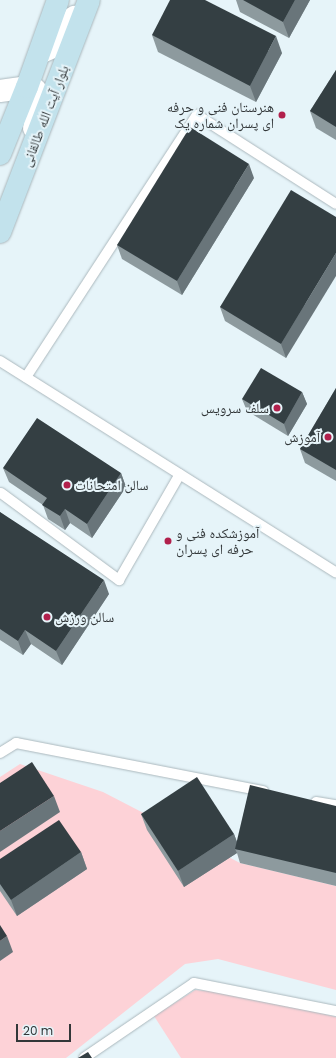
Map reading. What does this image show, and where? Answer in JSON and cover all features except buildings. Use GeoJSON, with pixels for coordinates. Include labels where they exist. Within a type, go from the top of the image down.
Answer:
{"type":"FeatureCollection","features":[{"type":"Feature","properties":{"kind":"main road","name":"بلوار آیت الله طالقانی"},"geometry":{"type":"LineString","coordinates":[[0,154],[27,87],[58,0]]}},
{"type":"Feature","properties":{"kind":"main road","name":"بلوار آیت الله طالقانی"},"geometry":{"type":"LineString","coordinates":[[0,232],[89,0]]}},
{"type":"Feature","properties":{"kind":"street"},"geometry":{"type":"LineString","coordinates":[[38,55],[57,46],[66,34],[80,0]]}},
{"type":"Feature","properties":{"kind":"street"},"geometry":{"type":"LineString","coordinates":[[0,91],[27,87],[36,89],[38,100],[20,180]]}},
{"type":"Feature","properties":{"kind":"lane"},"geometry":{"type":"LineString","coordinates":[[26,377],[197,115],[336,204]]}},
{"type":"Feature","properties":{"kind":"lane"},"geometry":{"type":"LineString","coordinates":[[0,361],[336,573]]}},
{"type":"Feature","properties":{"kind":"lane"},"geometry":{"type":"LineString","coordinates":[[1,493],[119,580],[180,474]]}},
{"type":"Feature","properties":{"kind":"lane"},"geometry":{"type":"LineString","coordinates":[[0,753],[16,742],[274,793]]}},
{"type":"Feature","properties":{"kind":"lane"},"geometry":{"type":"LineString","coordinates":[[305,799],[336,805]]}},
{"type":"Feature","properties":{"kind":"lane"},"geometry":{"type":"LineString","coordinates":[[84,1058],[194,983],[336,1011]]}},
{"type":"Feature","properties":{"kind":"shaded area"},"geometry":{"type":"Polygon","coordinates":[[[20,764],[103,792],[240,863],[336,886],[336,990],[218,959],[185,964],[66,1058],[0,1058],[0,777],[20,764]]]}},
{"type":"Feature","properties":{"kind":"shaded area"},"geometry":{"type":"Polygon","coordinates":[[[195,990],[249,994],[336,1017],[336,1058],[181,1058],[154,1016],[195,990]]]}},
{"type":"Feature","properties":{"kind":"place","name":"هنرستان فنی و حرفه ای پسران شماره یک"},"geometry":{"type":"Point","coordinates":[282,115]}},
{"type":"Feature","properties":{"kind":"place","name":"سلف سرویس"},"geometry":{"type":"Point","coordinates":[277,408]}},
{"type":"Feature","properties":{"kind":"place","name":"آموزش"},"geometry":{"type":"Point","coordinates":[328,437]}},
{"type":"Feature","properties":{"kind":"place","name":"سالن امتحانات"},"geometry":{"type":"Point","coordinates":[67,485]}},
{"type":"Feature","properties":{"kind":"place","name":"آموزشکده فنی و حرفه ای پسران"},"geometry":{"type":"Point","coordinates":[168,541]}},
{"type":"Feature","properties":{"kind":"place","name":"سالن ورزش"},"geometry":{"type":"Point","coordinates":[47,617]}}]}
